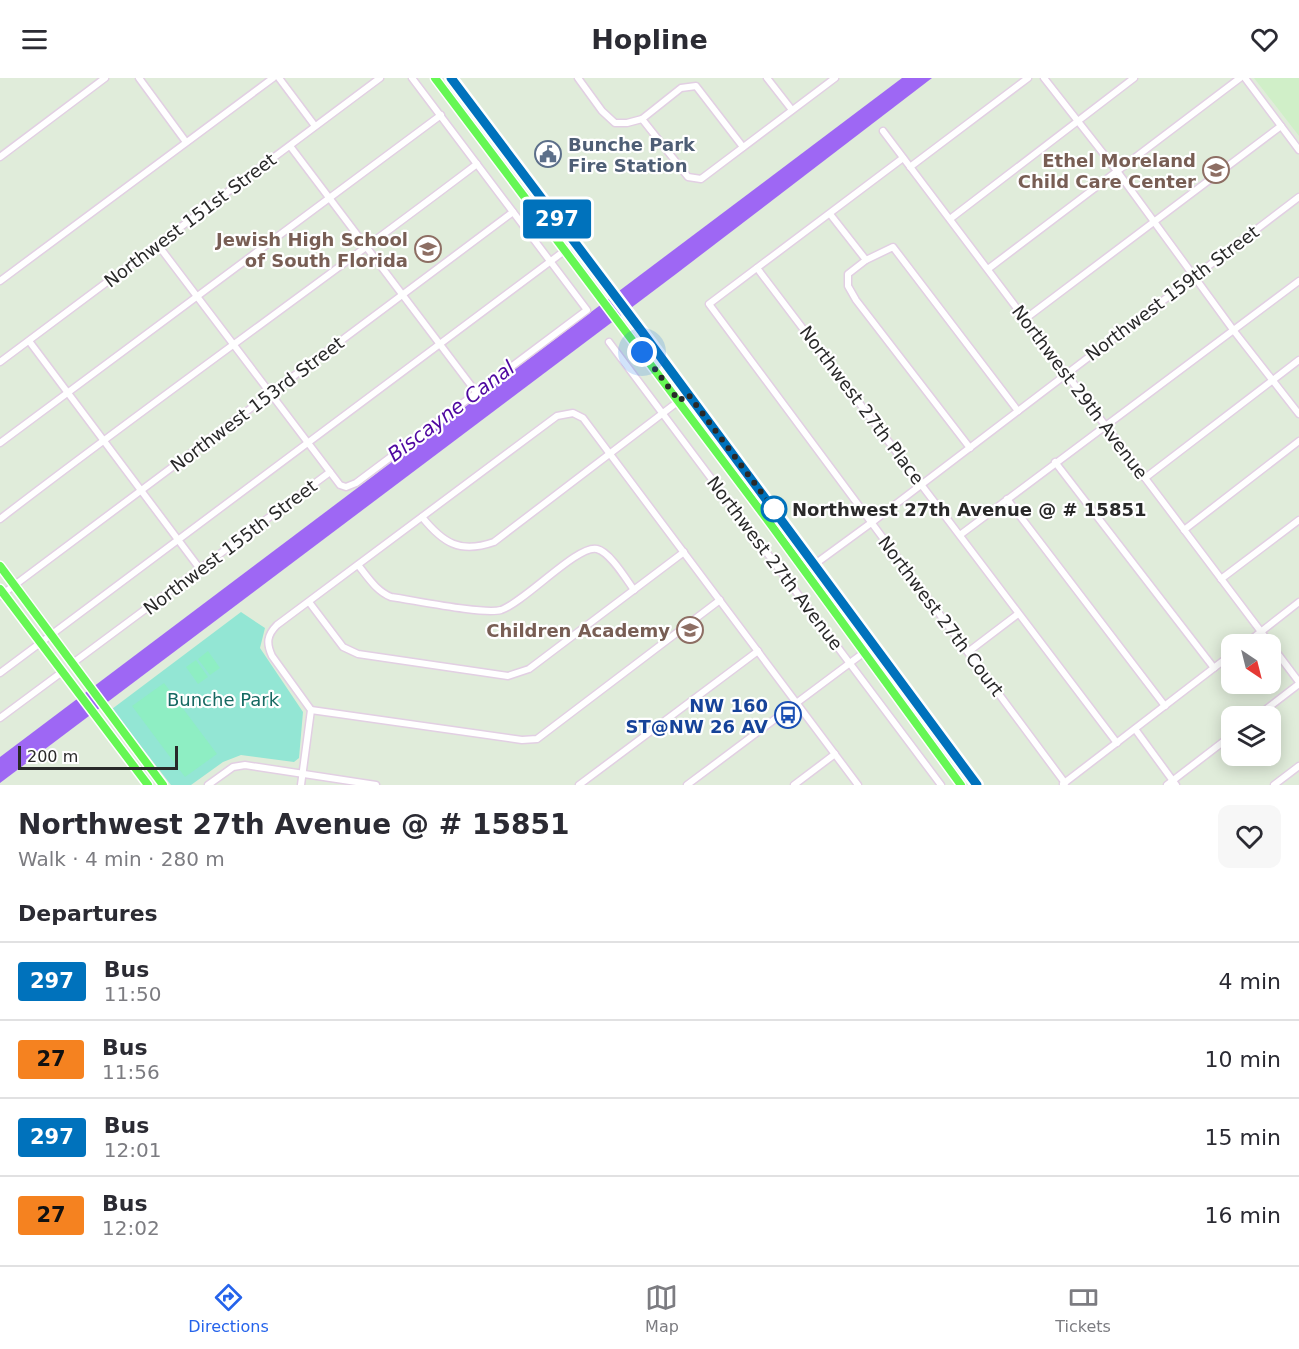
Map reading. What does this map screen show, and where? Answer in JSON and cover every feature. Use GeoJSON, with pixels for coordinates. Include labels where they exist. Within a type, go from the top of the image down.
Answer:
{"type":"FeatureCollection","features":[{"type":"Feature","properties":{"kind":"main road","name":"Northwest 27th Avenue"},"geometry":{"type":"LineString","coordinates":[[435,78],[679,401],[961,785]]}},
{"type":"Feature","properties":{"kind":"main road","name":"Northwest 27th Avenue"},"geometry":{"type":"LineString","coordinates":[[451,78],[815,564],[977,785]]}},
{"type":"Feature","properties":{"kind":"main road"},"geometry":{"type":"LineString","coordinates":[[505,170],[515,163]]}},
{"type":"Feature","properties":{"kind":"main road"},"geometry":{"type":"LineString","coordinates":[[769,522],[775,524],[806,563],[815,564]]}},
{"type":"Feature","properties":{"kind":"main road"},"geometry":{"type":"LineString","coordinates":[[0,566],[163,785]]}},
{"type":"Feature","properties":{"kind":"main road"},"geometry":{"type":"LineString","coordinates":[[1,593],[148,785]]}},
{"type":"Feature","properties":{"kind":"main road"},"geometry":{"type":"LineString","coordinates":[[947,766],[957,758]]}},
{"type":"Feature","properties":{"kind":"street"},"geometry":{"type":"LineString","coordinates":[[0,157],[105,78]]}},
{"type":"Feature","properties":{"kind":"street"},"geometry":{"type":"LineString","coordinates":[[139,78],[186,142]]}},
{"type":"Feature","properties":{"kind":"street"},"geometry":{"type":"LineString","coordinates":[[0,281],[273,78]]}},
{"type":"Feature","properties":{"kind":"street"},"geometry":{"type":"LineString","coordinates":[[279,78],[315,126]]}},
{"type":"Feature","properties":{"kind":"street","name":"Northwest 151st Street"},"geometry":{"type":"LineString","coordinates":[[0,362],[380,78]]}},
{"type":"Feature","properties":{"kind":"street"},"geometry":{"type":"LineString","coordinates":[[412,78],[550,261]]}},
{"type":"Feature","properties":{"kind":"street"},"geometry":{"type":"LineString","coordinates":[[767,78],[792,110]]}},
{"type":"Feature","properties":{"kind":"street"},"geometry":{"type":"LineString","coordinates":[[642,119],[688,177],[701,179],[836,78]]}},
{"type":"Feature","properties":{"kind":"street"},"geometry":{"type":"LineString","coordinates":[[910,167],[1028,78]]}},
{"type":"Feature","properties":{"kind":"street"},"geometry":{"type":"LineString","coordinates":[[1044,78],[1117,171],[1234,331],[1299,414]]}},
{"type":"Feature","properties":{"kind":"street"},"geometry":{"type":"LineString","coordinates":[[950,219],[1134,78]]}},
{"type":"Feature","properties":{"kind":"street"},"geometry":{"type":"LineString","coordinates":[[988,269],[1240,78]]}},
{"type":"Feature","properties":{"kind":"street"},"geometry":{"type":"LineString","coordinates":[[1245,78],[1299,150]]}},
{"type":"Feature","properties":{"kind":"street"},"geometry":{"type":"LineString","coordinates":[[582,80],[602,111],[615,123],[642,119],[681,88],[696,86],[743,147]]}},
{"type":"Feature","properties":{"kind":"street"},"geometry":{"type":"LineString","coordinates":[[0,443],[441,115]]}},
{"type":"Feature","properties":{"kind":"street"},"geometry":{"type":"LineString","coordinates":[[1025,319],[1281,126]]}},
{"type":"Feature","properties":{"kind":"street","name":"Northwest 29th Avenue"},"geometry":{"type":"LineString","coordinates":[[883,130],[1299,683]]}},
{"type":"Feature","properties":{"kind":"street"},"geometry":{"type":"LineString","coordinates":[[290,146],[476,392]]}},
{"type":"Feature","properties":{"kind":"street"},"geometry":{"type":"LineString","coordinates":[[758,268],[903,158]]}},
{"type":"Feature","properties":{"kind":"street"},"geometry":{"type":"LineString","coordinates":[[0,519],[103,440],[367,248],[477,164]]}},
{"type":"Feature","properties":{"kind":"street","name":"Northwest 159th Street"},"geometry":{"type":"LineString","coordinates":[[815,564],[1299,196]]}},
{"type":"Feature","properties":{"kind":"street","name":"Northwest 153rd Street"},"geometry":{"type":"LineString","coordinates":[[1,593],[141,492],[401,294],[513,212]]}},
{"type":"Feature","properties":{"kind":"street"},"geometry":{"type":"LineString","coordinates":[[830,214],[866,260]]}},
{"type":"Feature","properties":{"kind":"street"},"geometry":{"type":"LineString","coordinates":[[0,673],[575,243]]}},
{"type":"Feature","properties":{"kind":"street"},"geometry":{"type":"LineString","coordinates":[[158,245],[330,472]]}},
{"type":"Feature","properties":{"kind":"street"},"geometry":{"type":"LineString","coordinates":[[970,448],[856,300],[848,285],[848,274],[866,260],[893,247],[1018,411]]}},
{"type":"Feature","properties":{"kind":"street","name":"Northwest 155th Street"},"geometry":{"type":"LineString","coordinates":[[73,663],[330,472],[340,485],[346,487],[356,483],[587,310],[550,261]]}},
{"type":"Feature","properties":{"kind":"street","name":"Northwest 27th Court"},"geometry":{"type":"LineString","coordinates":[[758,268],[709,304],[1064,784]]}},
{"type":"Feature","properties":{"kind":"street","name":"Northwest 27th Place"},"geometry":{"type":"LineString","coordinates":[[758,268],[1117,743]]}},
{"type":"Feature","properties":{"kind":"street"},"geometry":{"type":"LineString","coordinates":[[960,535],[1299,281]]}},
{"type":"Feature","properties":{"kind":"street"},"geometry":{"type":"LineString","coordinates":[[28,341],[200,569]]}},
{"type":"Feature","properties":{"kind":"street","name":"Northwest 27th Avenue"},"geometry":{"type":"LineString","coordinates":[[609,342],[940,785]]}},
{"type":"Feature","properties":{"kind":"street"},"geometry":{"type":"LineString","coordinates":[[1145,478],[1299,360]]}},
{"type":"Feature","properties":{"kind":"street"},"geometry":{"type":"LineString","coordinates":[[422,517],[437,535],[447,541],[479,547],[494,542],[688,394]]}},
{"type":"Feature","properties":{"kind":"street"},"geometry":{"type":"LineString","coordinates":[[301,785],[311,710],[272,656],[268,647],[270,633],[277,625],[557,416],[573,413],[583,418],[858,785]]}},
{"type":"Feature","properties":{"kind":"street"},"geometry":{"type":"LineString","coordinates":[[1184,530],[1299,441]]}},
{"type":"Feature","properties":{"kind":"street"},"geometry":{"type":"LineString","coordinates":[[1055,462],[1215,668]]}},
{"type":"Feature","properties":{"kind":"street"},"geometry":{"type":"LineString","coordinates":[[1007,499],[1165,706]]}},
{"type":"Feature","properties":{"kind":"street"},"geometry":{"type":"LineString","coordinates":[[1221,579],[1299,520]]}},
{"type":"Feature","properties":{"kind":"street"},"geometry":{"type":"LineString","coordinates":[[358,565],[383,594],[391,597],[492,612],[514,603],[581,552],[597,549],[604,552],[634,590]]}},
{"type":"Feature","properties":{"kind":"street"},"geometry":{"type":"LineString","coordinates":[[309,602],[343,647],[358,654],[508,676],[529,669],[684,552]]}},
{"type":"Feature","properties":{"kind":"street"},"geometry":{"type":"LineString","coordinates":[[311,710],[522,740],[537,739],[720,600]]}},
{"type":"Feature","properties":{"kind":"street"},"geometry":{"type":"LineString","coordinates":[[1258,634],[1299,602]]}},
{"type":"Feature","properties":{"kind":"street"},"geometry":{"type":"LineString","coordinates":[[968,652],[1018,614]]}},
{"type":"Feature","properties":{"kind":"street"},"geometry":{"type":"LineString","coordinates":[[687,785],[874,645]]}},
{"type":"Feature","properties":{"kind":"street"},"geometry":{"type":"LineString","coordinates":[[579,785],[758,651]]}},
{"type":"Feature","properties":{"kind":"street"},"geometry":{"type":"LineString","coordinates":[[1064,784],[1221,663]]}},
{"type":"Feature","properties":{"kind":"street"},"geometry":{"type":"LineString","coordinates":[[0,718],[62,672]]}},
{"type":"Feature","properties":{"kind":"street"},"geometry":{"type":"LineString","coordinates":[[1270,706],[1299,683]]}},
{"type":"Feature","properties":{"kind":"street"},"geometry":{"type":"LineString","coordinates":[[1135,729],[1172,784],[1221,744]]}},
{"type":"Feature","properties":{"kind":"street"},"geometry":{"type":"LineString","coordinates":[[794,785],[835,754]]}},
{"type":"Feature","properties":{"kind":"street"},"geometry":{"type":"LineString","coordinates":[[208,785],[233,767],[245,765],[376,785]]}},
{"type":"Feature","properties":{"kind":"street"},"geometry":{"type":"LineString","coordinates":[[1274,785],[1299,766]]}},
{"type":"Feature","properties":{"kind":"shaded area"},"geometry":{"type":"Polygon","coordinates":[[[902,78],[932,78],[676,274],[0,783],[0,757],[902,78]]]}},
{"type":"Feature","properties":{"kind":"shaded area"},"geometry":{"type":"Polygon","coordinates":[[[1254,78],[1299,78],[1299,136],[1254,78]]]}},
{"type":"Feature","properties":{"kind":"green space","name":"Bunche Park"},"geometry":{"type":"Polygon","coordinates":[[[241,612],[265,628],[260,648],[303,712],[299,758],[294,762],[241,755],[223,762],[191,785],[171,785],[112,709],[241,612]]]}},
{"type":"Feature","properties":{"kind":"green space"},"geometry":{"type":"Polygon","coordinates":[[[208,651],[220,668],[210,675],[198,659],[208,651]]]}},
{"type":"Feature","properties":{"kind":"green space"},"geometry":{"type":"Polygon","coordinates":[[[196,660],[208,677],[198,684],[186,667],[196,660]]]}},
{"type":"Feature","properties":{"kind":"green space"},"geometry":{"type":"Polygon","coordinates":[[[164,683],[217,754],[185,777],[132,706],[164,683]]]}},
{"type":"Feature","properties":{"kind":"bus line","name":"297"},"geometry":{"type":"LineString","coordinates":[[451,78],[815,564],[977,785]]}},
{"type":"Feature","properties":{"kind":"place","name":"Bunche Park Fire Station"},"geometry":{"type":"Point","coordinates":[548,154]}},
{"type":"Feature","properties":{"kind":"place","name":"Ethel Moreland Child Care Center"},"geometry":{"type":"Point","coordinates":[1216,170]}},
{"type":"Feature","properties":{"kind":"place","name":"Jewish High School of South Florida"},"geometry":{"type":"Point","coordinates":[428,249]}},
{"type":"Feature","properties":{"kind":"place","name":"Northwest 27th Avenue @ # 15851"},"geometry":{"type":"Point","coordinates":[774,509]}},
{"type":"Feature","properties":{"kind":"place","name":"Children Academy"},"geometry":{"type":"Point","coordinates":[690,630]}},
{"type":"Feature","properties":{"kind":"place","name":"NW 160 ST@NW 26 AV"},"geometry":{"type":"Point","coordinates":[788,715]}},
{"type":"Feature","properties":{"kind":"route"},"geometry":{"type":"LineString","coordinates":[[642,352],[679,401],[688,394],[776,512],[774,509]]}},
{"type":"Feature","properties":{"kind":"water label","name":"Biscayne Canal"},"geometry":{"type":"Point","coordinates":[451,411]}}]}
